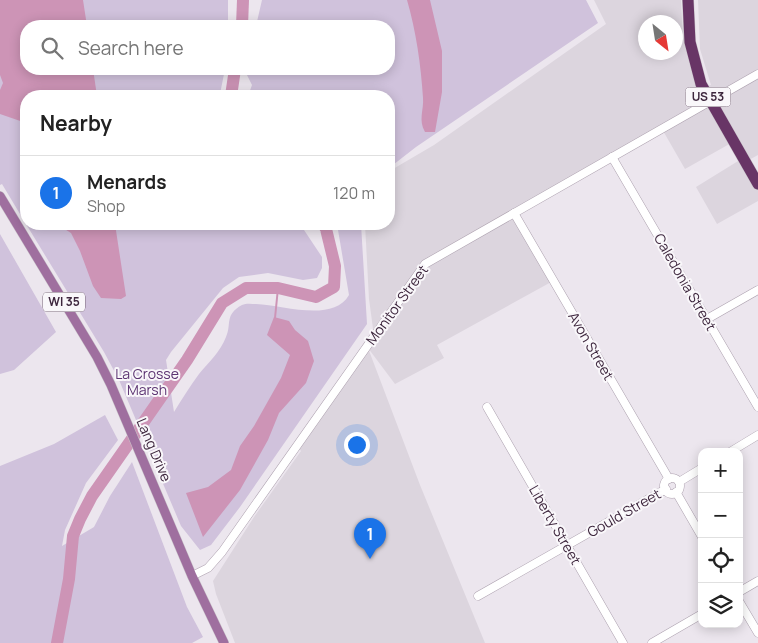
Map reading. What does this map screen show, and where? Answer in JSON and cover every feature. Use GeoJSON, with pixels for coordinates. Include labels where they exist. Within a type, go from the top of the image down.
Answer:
{"type":"FeatureCollection","features":[{"type":"Feature","properties":{"kind":"highway","name":"US 53"},"geometry":{"type":"LineString","coordinates":[[688,0],[690,42],[701,84],[758,184]]}},
{"type":"Feature","properties":{"kind":"main road","name":"Lang Drive"},"geometry":{"type":"LineString","coordinates":[[0,196],[20,229]]}},
{"type":"Feature","properties":{"kind":"main road","name":"Lang Drive"},"geometry":{"type":"LineString","coordinates":[[20,230],[97,357],[123,411],[192,576],[224,643]]}},
{"type":"Feature","properties":{"kind":"street","name":"Monitor Street"},"geometry":{"type":"LineString","coordinates":[[192,576],[208,568],[222,552],[422,268],[442,253],[758,74]]}},
{"type":"Feature","properties":{"kind":"street","name":"Caledonia Street"},"geometry":{"type":"LineString","coordinates":[[612,157],[758,407]]}},
{"type":"Feature","properties":{"kind":"street","name":"Avon Street"},"geometry":{"type":"LineString","coordinates":[[514,213],[669,479]]}},
{"type":"Feature","properties":{"kind":"street"},"geometry":{"type":"LineString","coordinates":[[707,319],[758,290]]}},
{"type":"Feature","properties":{"kind":"street","name":"Liberty Street"},"geometry":{"type":"LineString","coordinates":[[487,406],[623,643]]}},
{"type":"Feature","properties":{"kind":"street"},"geometry":{"type":"LineString","coordinates":[[737,448],[758,435]]}},
{"type":"Feature","properties":{"kind":"street"},"geometry":{"type":"LineString","coordinates":[[679,482],[698,470]]}},
{"type":"Feature","properties":{"kind":"street"},"geometry":{"type":"LineString","coordinates":[[675,478],[679,482],[679,489],[676,492],[669,493],[665,484],[669,479],[675,478]]}},
{"type":"Feature","properties":{"kind":"street","name":"Gould Street"},"geometry":{"type":"LineString","coordinates":[[478,596],[666,489]]}},
{"type":"Feature","properties":{"kind":"street"},"geometry":{"type":"LineString","coordinates":[[676,492],[698,530]]}},
{"type":"Feature","properties":{"kind":"street"},"geometry":{"type":"LineString","coordinates":[[743,590],[758,582]]}},
{"type":"Feature","properties":{"kind":"street"},"geometry":{"type":"LineString","coordinates":[[743,608],[758,633]]}},
{"type":"Feature","properties":{"kind":"street"},"geometry":{"type":"LineString","coordinates":[[652,643],[698,616]]}},
{"type":"Feature","properties":{"kind":"shaded area"},"geometry":{"type":"Polygon","coordinates":[[[0,0],[83,0],[86,20],[20,20],[20,75],[94,75],[96,90],[20,90],[20,121],[0,114],[0,90],[3,83],[0,75],[0,0]]]}},
{"type":"Feature","properties":{"kind":"shaded area"},"geometry":{"type":"Polygon","coordinates":[[[407,0],[430,0],[442,51],[442,92],[435,132],[425,132],[423,128],[423,98],[419,61],[407,0]]]}},
{"type":"Feature","properties":{"kind":"shaded area"},"geometry":{"type":"Polygon","coordinates":[[[594,0],[681,0],[682,15],[638,15],[638,60],[683,60],[683,37],[698,89],[711,85],[700,49],[698,0],[758,0],[758,155],[745,162],[758,184],[758,201],[717,224],[696,187],[743,158],[733,142],[685,169],[662,129],[514,213],[553,281],[437,345],[444,358],[395,384],[368,348],[420,485],[485,643],[235,643],[216,594],[213,581],[254,517],[301,451],[297,446],[374,336],[369,299],[365,230],[395,230],[395,168],[434,145],[606,24],[594,0]]]}},
{"type":"Feature","properties":{"kind":"shaded area"},"geometry":{"type":"Polygon","coordinates":[[[66,230],[116,230],[126,296],[121,299],[101,298],[93,286],[71,233],[66,230]]]}},
{"type":"Feature","properties":{"kind":"shaded area"},"geometry":{"type":"Polygon","coordinates":[[[274,317],[289,321],[295,330],[308,341],[314,361],[306,383],[279,413],[268,440],[240,490],[203,537],[186,493],[208,487],[231,470],[240,446],[254,426],[281,378],[290,355],[267,335],[274,317]]]}},
{"type":"Feature","properties":{"kind":"green space"},"geometry":{"type":"Polygon","coordinates":[[[0,0],[228,0],[228,20],[20,20],[20,75],[224,75],[221,90],[20,90],[20,214],[2,184],[0,185],[0,0]]]}},
{"type":"Feature","properties":{"kind":"green space"},"geometry":{"type":"Polygon","coordinates":[[[262,0],[586,0],[598,23],[395,163],[395,90],[250,90],[252,85],[247,75],[395,75],[395,20],[257,20],[262,0]]]}},
{"type":"Feature","properties":{"kind":"green space","name":"La Crosse Marsh"},"geometry":{"type":"Polygon","coordinates":[[[30,230],[304,230],[322,257],[322,268],[317,278],[303,280],[268,273],[239,277],[223,288],[166,360],[174,412],[196,379],[221,347],[228,332],[229,320],[233,312],[242,305],[256,304],[320,310],[332,308],[342,303],[349,295],[338,230],[361,230],[367,324],[240,507],[211,545],[200,550],[181,526],[119,380],[30,230]]]}},
{"type":"Feature","properties":{"kind":"green space"},"geometry":{"type":"Polygon","coordinates":[[[0,234],[56,332],[14,370],[0,374],[0,234]]]}},
{"type":"Feature","properties":{"kind":"green space"},"geometry":{"type":"Polygon","coordinates":[[[105,415],[118,440],[86,483],[65,530],[62,546],[94,527],[110,496],[132,462],[187,607],[203,637],[192,643],[0,643],[0,466],[54,444],[105,415]]]}},
{"type":"Feature","properties":{"kind":"waterway"},"geometry":{"type":"LineString","coordinates":[[242,20],[243,0]]}},
{"type":"Feature","properties":{"kind":"waterway"},"geometry":{"type":"LineString","coordinates":[[232,90],[234,75]]}},
{"type":"Feature","properties":{"kind":"waterway"},"geometry":{"type":"LineString","coordinates":[[57,643],[69,579],[73,536],[92,496],[187,360],[222,303],[246,288],[278,288],[316,297],[334,287],[335,266],[326,230]]}},
{"type":"Feature","properties":{"kind":"waterway"},"geometry":{"type":"LineString","coordinates":[[275,318],[278,288]]}},
{"type":"Feature","properties":{"kind":"place","name":"Menards"},"geometry":{"type":"Point","coordinates":[370,559]}}]}
